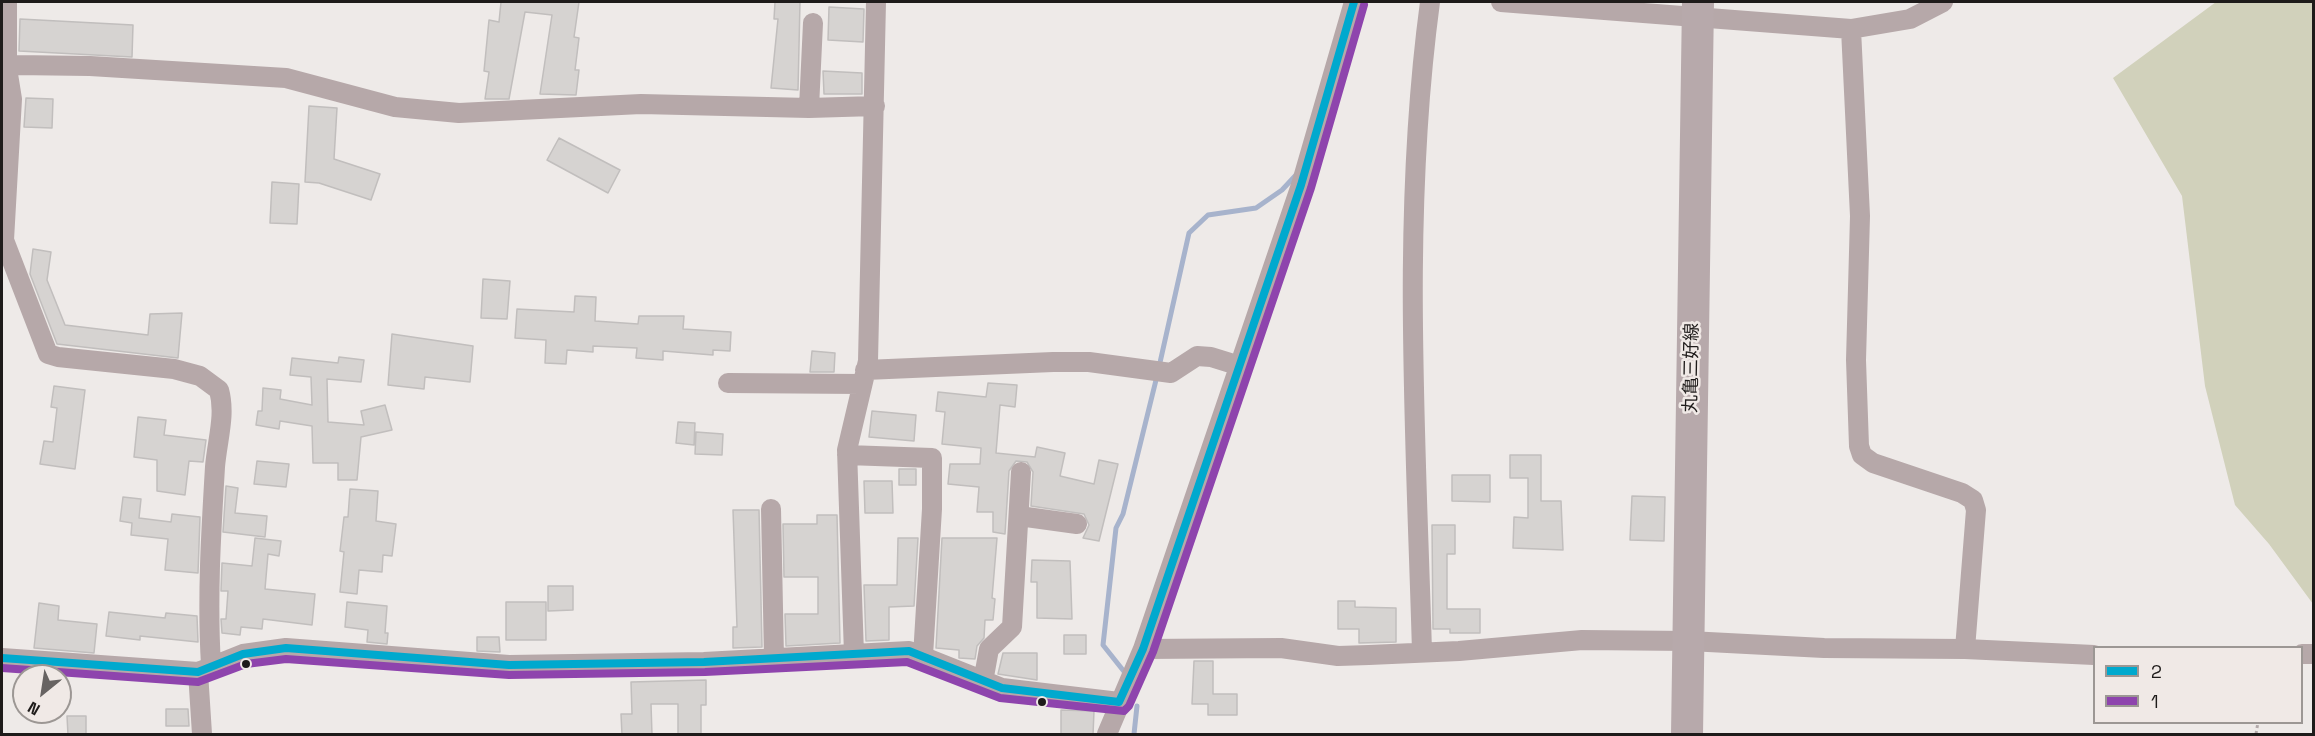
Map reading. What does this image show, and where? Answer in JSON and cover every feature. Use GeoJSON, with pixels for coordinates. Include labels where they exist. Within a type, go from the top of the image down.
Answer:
{"type":"FeatureCollection","features":[{"type":"Feature","properties":{"kind":"main road","name":"丸亀三好線"},"geometry":{"type":"LineString","coordinates":[[1687,735],[1698,10]]}},
{"type":"Feature","properties":{"kind":"street"},"geometry":{"type":"LineString","coordinates":[[7,2],[4,68],[12,99],[4,240],[48,354],[174,369],[200,376],[219,390],[224,405],[216,464],[202,735]]}},
{"type":"Feature","properties":{"kind":"street"},"geometry":{"type":"LineString","coordinates":[[854,654],[847,455],[868,361],[876,2]]}},
{"type":"Feature","properties":{"kind":"street"},"geometry":{"type":"LineString","coordinates":[[1107,735],[1143,649],[1301,185],[1354,2]]}},
{"type":"Feature","properties":{"kind":"street"},"geometry":{"type":"LineString","coordinates":[[1422,652],[1412,248],[1420,74],[1430,2]]}},
{"type":"Feature","properties":{"kind":"street"},"geometry":{"type":"LineString","coordinates":[[1501,2],[1698,10],[1851,29],[1910,19],[1942,2]]}},
{"type":"Feature","properties":{"kind":"street"},"geometry":{"type":"LineString","coordinates":[[809,108],[813,23]]}},
{"type":"Feature","properties":{"kind":"street"},"geometry":{"type":"LineString","coordinates":[[1851,29],[1860,216],[1856,360],[1859,446],[1862,455],[1873,463],[1962,493],[1973,500],[1976,510],[1965,649]]}},
{"type":"Feature","properties":{"kind":"street"},"geometry":{"type":"LineString","coordinates":[[4,68],[15,65],[90,66],[252,74],[285,78],[395,107],[459,113],[641,104],[809,108],[875,105]]}},
{"type":"Feature","properties":{"kind":"street"},"geometry":{"type":"LineString","coordinates":[[728,383],[863,377],[1053,362],[1089,362],[1171,373],[1197,356],[1210,357],[1240,366]]}},
{"type":"Feature","properties":{"kind":"street"},"geometry":{"type":"LineString","coordinates":[[847,455],[932,458],[932,509],[923,656]]}},
{"type":"Feature","properties":{"kind":"street"},"geometry":{"type":"LineString","coordinates":[[983,682],[989,649],[1012,627],[1021,472]]}},
{"type":"Feature","properties":{"kind":"street"},"geometry":{"type":"LineString","coordinates":[[771,509],[774,658]]}},
{"type":"Feature","properties":{"kind":"street"},"geometry":{"type":"LineString","coordinates":[[1019,516],[1077,524]]}},
{"type":"Feature","properties":{"kind":"street"},"geometry":{"type":"LineString","coordinates":[[1143,649],[1281,648],[1338,656],[1459,651],[1582,640],[1689,641],[1824,648],[1965,649],[2093,655]]}},
{"type":"Feature","properties":{"kind":"street"},"geometry":{"type":"LineString","coordinates":[[2,658],[204,668],[243,654],[286,648],[509,665],[704,662],[909,651],[983,682],[1040,694],[1119,702]]}},
{"type":"Feature","properties":{"kind":"green space"},"geometry":{"type":"Polygon","coordinates":[[[2216,2],[2313,2],[2313,604],[2269,544],[2235,505],[2205,386],[2182,196],[2113,78],[2216,2]]]}},
{"type":"Feature","properties":{"kind":"building"},"geometry":{"type":"Polygon","coordinates":[[[501,2],[579,2],[574,37],[579,38],[575,70],[579,70],[576,95],[540,94],[552,15],[525,12],[509,99],[485,99],[489,72],[484,71],[489,20],[499,22],[501,2]]]}},
{"type":"Feature","properties":{"kind":"building"},"geometry":{"type":"Polygon","coordinates":[[[775,2],[800,2],[798,90],[771,88],[778,19],[774,19],[775,2]]]}},
{"type":"Feature","properties":{"kind":"building"},"geometry":{"type":"Polygon","coordinates":[[[829,7],[864,9],[863,42],[828,40],[829,7]]]}},
{"type":"Feature","properties":{"kind":"building"},"geometry":{"type":"Polygon","coordinates":[[[20,19],[133,25],[132,57],[19,51],[20,19]]]}},
{"type":"Feature","properties":{"kind":"building"},"geometry":{"type":"Polygon","coordinates":[[[823,71],[862,73],[862,94],[824,94],[823,71]]]}},
{"type":"Feature","properties":{"kind":"building"},"geometry":{"type":"Polygon","coordinates":[[[26,98],[53,99],[52,128],[24,127],[26,98]]]}},
{"type":"Feature","properties":{"kind":"building"},"geometry":{"type":"Polygon","coordinates":[[[309,106],[337,108],[334,159],[380,174],[371,200],[319,183],[305,182],[309,106]]]}},
{"type":"Feature","properties":{"kind":"building"},"geometry":{"type":"Polygon","coordinates":[[[559,138],[620,170],[608,193],[547,160],[559,138]]]}},
{"type":"Feature","properties":{"kind":"building"},"geometry":{"type":"Polygon","coordinates":[[[272,182],[299,184],[297,224],[270,223],[272,182]]]}},
{"type":"Feature","properties":{"kind":"building"},"geometry":{"type":"Polygon","coordinates":[[[33,249],[51,252],[47,280],[65,325],[148,335],[150,314],[182,313],[178,358],[57,344],[30,274],[33,249]]]}},
{"type":"Feature","properties":{"kind":"building"},"geometry":{"type":"Polygon","coordinates":[[[483,279],[510,281],[507,319],[481,318],[483,279]]]}},
{"type":"Feature","properties":{"kind":"building"},"geometry":{"type":"Polygon","coordinates":[[[575,296],[596,297],[595,321],[638,324],[639,316],[684,316],[683,329],[731,332],[730,351],[713,350],[713,355],[663,351],[663,360],[636,358],[637,348],[593,346],[593,352],[567,350],[566,364],[545,363],[546,340],[515,338],[517,309],[574,312],[575,296]]]}},
{"type":"Feature","properties":{"kind":"building"},"geometry":{"type":"Polygon","coordinates":[[[392,334],[473,346],[470,382],[425,377],[424,389],[388,385],[392,334]]]}},
{"type":"Feature","properties":{"kind":"building"},"geometry":{"type":"Polygon","coordinates":[[[812,351],[835,353],[834,372],[810,372],[812,351]]]}},
{"type":"Feature","properties":{"kind":"building"},"geometry":{"type":"Polygon","coordinates":[[[339,357],[364,360],[361,382],[327,379],[328,422],[364,425],[361,411],[385,405],[392,430],[361,437],[357,480],[338,480],[338,463],[313,463],[312,426],[280,421],[279,429],[256,425],[258,411],[262,411],[263,388],[281,390],[280,399],[312,405],[311,377],[290,375],[292,358],[338,363],[339,357]]]}},
{"type":"Feature","properties":{"kind":"building"},"geometry":{"type":"Polygon","coordinates":[[[988,383],[1017,385],[1015,407],[1000,405],[996,453],[1035,457],[1037,447],[1065,453],[1060,476],[1094,484],[1099,460],[1118,464],[1099,541],[1083,538],[1089,525],[1084,514],[1031,506],[1033,472],[1027,462],[1016,461],[1009,471],[1005,534],[993,532],[993,512],[977,512],[979,487],[948,484],[950,464],[980,464],[981,448],[942,444],[945,412],[936,411],[938,392],[986,397],[988,383]]]}},
{"type":"Feature","properties":{"kind":"building"},"geometry":{"type":"Polygon","coordinates":[[[54,386],[85,390],[75,469],[40,464],[44,441],[53,442],[57,408],[51,407],[54,386]]]}},
{"type":"Feature","properties":{"kind":"building"},"geometry":{"type":"Polygon","coordinates":[[[872,411],[916,415],[914,441],[869,437],[872,411]]]}},
{"type":"Feature","properties":{"kind":"building"},"geometry":{"type":"Polygon","coordinates":[[[138,417],[166,420],[164,435],[206,440],[203,462],[189,461],[185,495],[157,491],[157,460],[134,457],[138,417]]]}},
{"type":"Feature","properties":{"kind":"building"},"geometry":{"type":"Polygon","coordinates":[[[678,422],[695,423],[694,445],[676,443],[678,422]]]}},
{"type":"Feature","properties":{"kind":"building"},"geometry":{"type":"Polygon","coordinates":[[[696,432],[723,434],[722,455],[695,454],[696,432]]]}},
{"type":"Feature","properties":{"kind":"building"},"geometry":{"type":"Polygon","coordinates":[[[1510,455],[1541,455],[1541,501],[1561,501],[1563,550],[1513,548],[1514,517],[1528,518],[1528,478],[1510,478],[1510,455]]]}},
{"type":"Feature","properties":{"kind":"building"},"geometry":{"type":"Polygon","coordinates":[[[257,461],[289,464],[286,487],[254,484],[257,461]]]}},
{"type":"Feature","properties":{"kind":"building"},"geometry":{"type":"Polygon","coordinates":[[[899,469],[916,469],[916,485],[899,485],[899,469]]]}},
{"type":"Feature","properties":{"kind":"building"},"geometry":{"type":"Polygon","coordinates":[[[1452,475],[1490,475],[1490,502],[1452,501],[1452,475]]]}},
{"type":"Feature","properties":{"kind":"building"},"geometry":{"type":"Polygon","coordinates":[[[864,481],[892,481],[893,513],[865,513],[864,481]]]}},
{"type":"Feature","properties":{"kind":"building"},"geometry":{"type":"Polygon","coordinates":[[[226,486],[238,488],[235,513],[267,516],[265,537],[223,532],[226,486]]]}},
{"type":"Feature","properties":{"kind":"building"},"geometry":{"type":"Polygon","coordinates":[[[350,489],[378,491],[376,521],[396,524],[392,556],[383,555],[382,572],[359,570],[357,594],[340,592],[344,552],[340,551],[344,517],[348,517],[350,489]]]}},
{"type":"Feature","properties":{"kind":"building"},"geometry":{"type":"Polygon","coordinates":[[[1632,496],[1665,497],[1664,541],[1630,540],[1632,496]]]}},
{"type":"Feature","properties":{"kind":"building"},"geometry":{"type":"Polygon","coordinates":[[[123,497],[141,499],[139,518],[171,522],[172,514],[200,517],[198,573],[165,570],[168,539],[131,535],[132,523],[120,521],[123,497]]]}},
{"type":"Feature","properties":{"kind":"building"},"geometry":{"type":"Polygon","coordinates":[[[733,510],[759,510],[762,647],[733,648],[733,627],[737,627],[733,510]]]}},
{"type":"Feature","properties":{"kind":"building"},"geometry":{"type":"Polygon","coordinates":[[[817,515],[837,515],[840,643],[786,646],[785,614],[818,614],[818,577],[784,577],[783,524],[817,524],[817,515]]]}},
{"type":"Feature","properties":{"kind":"building"},"geometry":{"type":"Polygon","coordinates":[[[1432,525],[1455,525],[1455,554],[1447,554],[1447,609],[1480,609],[1480,633],[1450,633],[1450,629],[1433,629],[1432,525]]]}},
{"type":"Feature","properties":{"kind":"building"},"geometry":{"type":"Polygon","coordinates":[[[255,538],[281,541],[279,556],[268,554],[265,589],[315,594],[312,625],[263,619],[262,629],[241,627],[240,635],[222,633],[221,619],[226,619],[228,591],[221,591],[222,563],[252,566],[255,538]]]}},
{"type":"Feature","properties":{"kind":"building"},"geometry":{"type":"Polygon","coordinates":[[[898,538],[918,538],[914,606],[889,607],[889,640],[866,641],[864,585],[897,585],[898,538]]]}},
{"type":"Feature","properties":{"kind":"building"},"geometry":{"type":"Polygon","coordinates":[[[942,538],[997,538],[992,598],[995,599],[993,620],[985,620],[984,638],[977,646],[975,659],[959,658],[959,650],[936,648],[942,538]]]}},
{"type":"Feature","properties":{"kind":"building"},"geometry":{"type":"Polygon","coordinates":[[[1032,560],[1070,561],[1072,619],[1037,618],[1037,582],[1031,582],[1032,560]]]}},
{"type":"Feature","properties":{"kind":"building"},"geometry":{"type":"Polygon","coordinates":[[[548,586],[573,586],[573,610],[548,611],[548,586]]]}},
{"type":"Feature","properties":{"kind":"building"},"geometry":{"type":"Polygon","coordinates":[[[1338,601],[1355,601],[1355,607],[1396,608],[1396,642],[1359,643],[1359,629],[1338,629],[1338,601]]]}},
{"type":"Feature","properties":{"kind":"building"},"geometry":{"type":"Polygon","coordinates":[[[347,602],[387,606],[385,633],[388,633],[387,644],[367,642],[368,630],[345,627],[347,602]]]}},
{"type":"Feature","properties":{"kind":"building"},"geometry":{"type":"Polygon","coordinates":[[[506,602],[546,602],[546,640],[506,640],[506,602]]]}},
{"type":"Feature","properties":{"kind":"building"},"geometry":{"type":"Polygon","coordinates":[[[39,603],[59,606],[58,620],[97,624],[94,653],[34,648],[39,603]]]}},
{"type":"Feature","properties":{"kind":"building"},"geometry":{"type":"Polygon","coordinates":[[[109,612],[165,618],[166,613],[197,616],[198,642],[140,636],[140,640],[106,636],[109,612]]]}},
{"type":"Feature","properties":{"kind":"building"},"geometry":{"type":"Polygon","coordinates":[[[1064,635],[1086,635],[1086,654],[1064,654],[1064,635]]]}},
{"type":"Feature","properties":{"kind":"building"},"geometry":{"type":"Polygon","coordinates":[[[477,637],[499,637],[500,652],[477,651],[477,637]]]}},
{"type":"Feature","properties":{"kind":"building"},"geometry":{"type":"Polygon","coordinates":[[[1003,653],[1037,653],[1037,680],[998,674],[1003,653]]]}},
{"type":"Feature","properties":{"kind":"building"},"geometry":{"type":"Polygon","coordinates":[[[1194,661],[1213,661],[1213,694],[1237,694],[1237,715],[1208,715],[1208,704],[1192,704],[1194,661]]]}},
{"type":"Feature","properties":{"kind":"building"},"geometry":{"type":"Polygon","coordinates":[[[706,680],[706,705],[701,705],[701,735],[678,735],[678,704],[651,704],[652,735],[622,735],[621,714],[632,714],[631,682],[706,680]]]}},
{"type":"Feature","properties":{"kind":"building"},"geometry":{"type":"Polygon","coordinates":[[[166,709],[188,709],[189,726],[166,726],[166,709]]]}},
{"type":"Feature","properties":{"kind":"building"},"geometry":{"type":"Polygon","coordinates":[[[1061,710],[1094,711],[1093,735],[1061,735],[1061,710]]]}},
{"type":"Feature","properties":{"kind":"building"},"geometry":{"type":"Polygon","coordinates":[[[72,716],[86,716],[86,735],[68,735],[67,724],[72,724],[72,716]]]}},
{"type":"Feature","properties":{"kind":"waterway"},"geometry":{"type":"LineString","coordinates":[[1159,367],[1189,233],[1208,215],[1256,208],[1282,190],[1296,175]]}},
{"type":"Feature","properties":{"kind":"waterway"},"geometry":{"type":"LineString","coordinates":[[1126,674],[1103,645],[1116,528],[1123,514],[1157,376]]}},
{"type":"Feature","properties":{"kind":"waterway"},"geometry":{"type":"LineString","coordinates":[[1134,734],[1137,706]]}},
{"type":"Feature","properties":{"kind":"transit line","name":"2"},"geometry":{"type":"LineString","coordinates":[[2,658],[198,672],[243,654],[286,648],[509,665],[704,662],[909,651],[1002,688],[1119,702],[1143,649],[1301,185],[1354,2]]}},
{"type":"Feature","properties":{"kind":"transit line","name":"1"},"geometry":{"type":"LineString","coordinates":[[2,668],[198,682],[246,664],[286,659],[509,675],[705,672],[907,662],[1000,698],[1124,711],[1129,706],[1153,652],[1311,188],[1364,5]]}}]}
